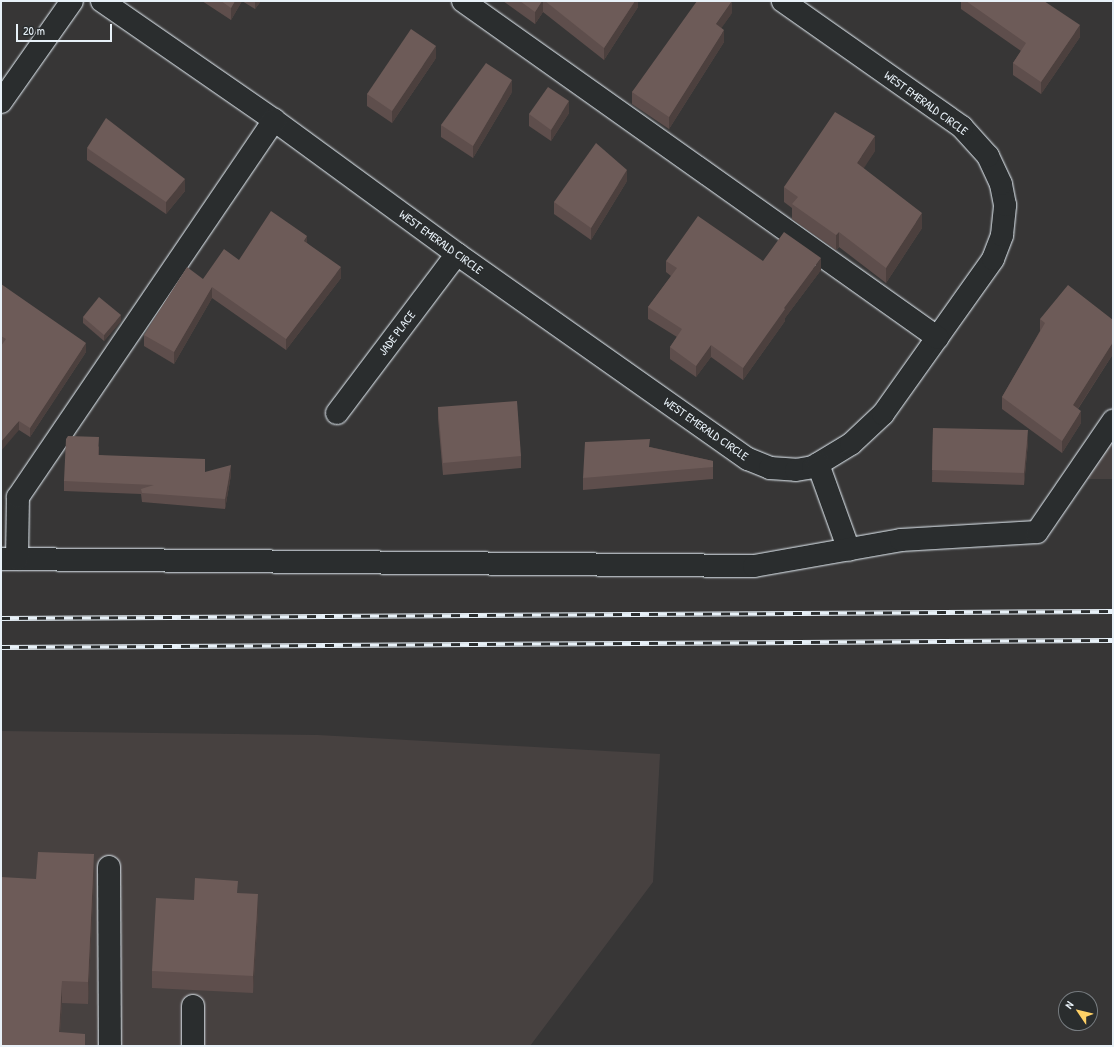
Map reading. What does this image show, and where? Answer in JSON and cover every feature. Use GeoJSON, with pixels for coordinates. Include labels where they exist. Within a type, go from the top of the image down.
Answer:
{"type":"FeatureCollection","features":[{"type":"Feature","properties":{"kind":"street"},"geometry":{"type":"LineString","coordinates":[[1,102],[72,1]]}},
{"type":"Feature","properties":{"kind":"street","name":"WEST EMERALD CIRCLE"},"geometry":{"type":"LineString","coordinates":[[102,1],[274,120],[457,254],[748,459],[770,468],[796,470],[813,468],[851,444],[883,414],[993,259],[1002,236],[1005,205],[1001,184],[988,156],[962,127],[783,1]]}},
{"type":"Feature","properties":{"kind":"street"},"geometry":{"type":"LineString","coordinates":[[463,1],[938,338]]}},
{"type":"Feature","properties":{"kind":"street"},"geometry":{"type":"LineString","coordinates":[[274,120],[18,497],[9,559],[754,566],[901,540],[1037,532],[1113,421]]}},
{"type":"Feature","properties":{"kind":"street","name":"JADE PLACE"},"geometry":{"type":"LineString","coordinates":[[337,413],[457,254]]}},
{"type":"Feature","properties":{"kind":"street"},"geometry":{"type":"LineString","coordinates":[[818,464],[849,550]]}},
{"type":"Feature","properties":{"kind":"street"},"geometry":{"type":"LineString","coordinates":[[109,866],[110,1046]]}},
{"type":"Feature","properties":{"kind":"street"},"geometry":{"type":"LineString","coordinates":[[193,1006],[193,1046]]}},
{"type":"Feature","properties":{"kind":"shaded area"},"geometry":{"type":"Polygon","coordinates":[[[1113,433],[1113,479],[1081,479],[1113,433]]]}},
{"type":"Feature","properties":{"kind":"shaded area"},"geometry":{"type":"Polygon","coordinates":[[[1,731],[318,735],[660,754],[653,882],[530,1046],[1,1046],[1,731]]]}},
{"type":"Feature","properties":{"kind":"building"},"geometry":{"type":"Polygon","coordinates":[[[221,1],[235,1],[231,8],[221,1]]]}},
{"type":"Feature","properties":{"kind":"building"},"geometry":{"type":"Polygon","coordinates":[[[520,1],[542,1],[535,12],[520,1]]]}},
{"type":"Feature","properties":{"kind":"building"},"geometry":{"type":"Polygon","coordinates":[[[545,1],[635,1],[604,48],[545,1]]]}},
{"type":"Feature","properties":{"kind":"building"},"geometry":{"type":"Polygon","coordinates":[[[697,1],[732,1],[716,24],[724,30],[669,117],[632,92],[697,1]]]}},
{"type":"Feature","properties":{"kind":"building"},"geometry":{"type":"Polygon","coordinates":[[[966,1],[1044,1],[1080,25],[1041,82],[1013,63],[1026,43],[966,1]]]}},
{"type":"Feature","properties":{"kind":"building"},"geometry":{"type":"Polygon","coordinates":[[[411,29],[436,46],[392,111],[367,94],[411,29]]]}},
{"type":"Feature","properties":{"kind":"building"},"geometry":{"type":"Polygon","coordinates":[[[486,63],[512,80],[473,146],[441,125],[486,63]]]}},
{"type":"Feature","properties":{"kind":"building"},"geometry":{"type":"Polygon","coordinates":[[[548,87],[569,101],[551,130],[529,114],[548,87]]]}},
{"type":"Feature","properties":{"kind":"building"},"geometry":{"type":"Polygon","coordinates":[[[835,112],[875,136],[857,163],[922,213],[886,268],[839,232],[836,235],[792,204],[798,197],[784,187],[835,112]]]}},
{"type":"Feature","properties":{"kind":"building"},"geometry":{"type":"Polygon","coordinates":[[[106,118],[185,179],[166,202],[87,148],[106,118]]]}},
{"type":"Feature","properties":{"kind":"building"},"geometry":{"type":"Polygon","coordinates":[[[596,143],[627,170],[591,228],[554,202],[596,143]]]}},
{"type":"Feature","properties":{"kind":"building"},"geometry":{"type":"Polygon","coordinates":[[[271,211],[307,236],[304,241],[341,267],[286,339],[212,287],[174,352],[144,335],[187,267],[203,279],[224,249],[239,260],[271,211]]]}},
{"type":"Feature","properties":{"kind":"building"},"geometry":{"type":"Polygon","coordinates":[[[698,216],[763,261],[784,232],[821,258],[784,308],[785,309],[743,368],[711,345],[696,366],[670,347],[682,329],[648,307],[677,268],[666,261],[698,216]]]}},
{"type":"Feature","properties":{"kind":"building"},"geometry":{"type":"Polygon","coordinates":[[[1,284],[86,343],[30,428],[19,421],[1,442],[1,346],[6,339],[1,336],[1,284]]]}},
{"type":"Feature","properties":{"kind":"building"},"geometry":{"type":"Polygon","coordinates":[[[1068,285],[1113,320],[1113,342],[1073,405],[1081,411],[1062,441],[1002,397],[1045,323],[1040,319],[1068,285]]]}},
{"type":"Feature","properties":{"kind":"building"},"geometry":{"type":"Polygon","coordinates":[[[99,297],[121,315],[104,335],[83,317],[99,297]]]}},
{"type":"Feature","properties":{"kind":"building"},"geometry":{"type":"Polygon","coordinates":[[[517,401],[521,456],[443,463],[438,407],[517,401]]]}},
{"type":"Feature","properties":{"kind":"building"},"geometry":{"type":"Polygon","coordinates":[[[933,428],[1028,430],[1024,473],[932,470],[933,428]]]}},
{"type":"Feature","properties":{"kind":"building"},"geometry":{"type":"Polygon","coordinates":[[[68,436],[99,437],[98,455],[205,459],[205,472],[231,465],[225,499],[142,493],[141,489],[154,485],[64,481],[66,439],[68,436]]]}},
{"type":"Feature","properties":{"kind":"building"},"geometry":{"type":"Polygon","coordinates":[[[650,439],[649,447],[713,461],[713,467],[583,478],[585,442],[650,439]]]}},
{"type":"Feature","properties":{"kind":"building"},"geometry":{"type":"Polygon","coordinates":[[[38,852],[94,854],[88,982],[62,981],[59,1032],[85,1034],[85,1046],[1,1046],[1,877],[36,879],[38,852]]]}},
{"type":"Feature","properties":{"kind":"building"},"geometry":{"type":"Polygon","coordinates":[[[195,878],[238,881],[237,893],[258,894],[253,976],[152,971],[156,898],[194,900],[195,878]]]}},
{"type":"Feature","properties":{"kind":"railway"},"geometry":{"type":"LineString","coordinates":[[1,618],[1113,611]]}},
{"type":"Feature","properties":{"kind":"railway"},"geometry":{"type":"LineString","coordinates":[[1,647],[1113,640]]}}]}
